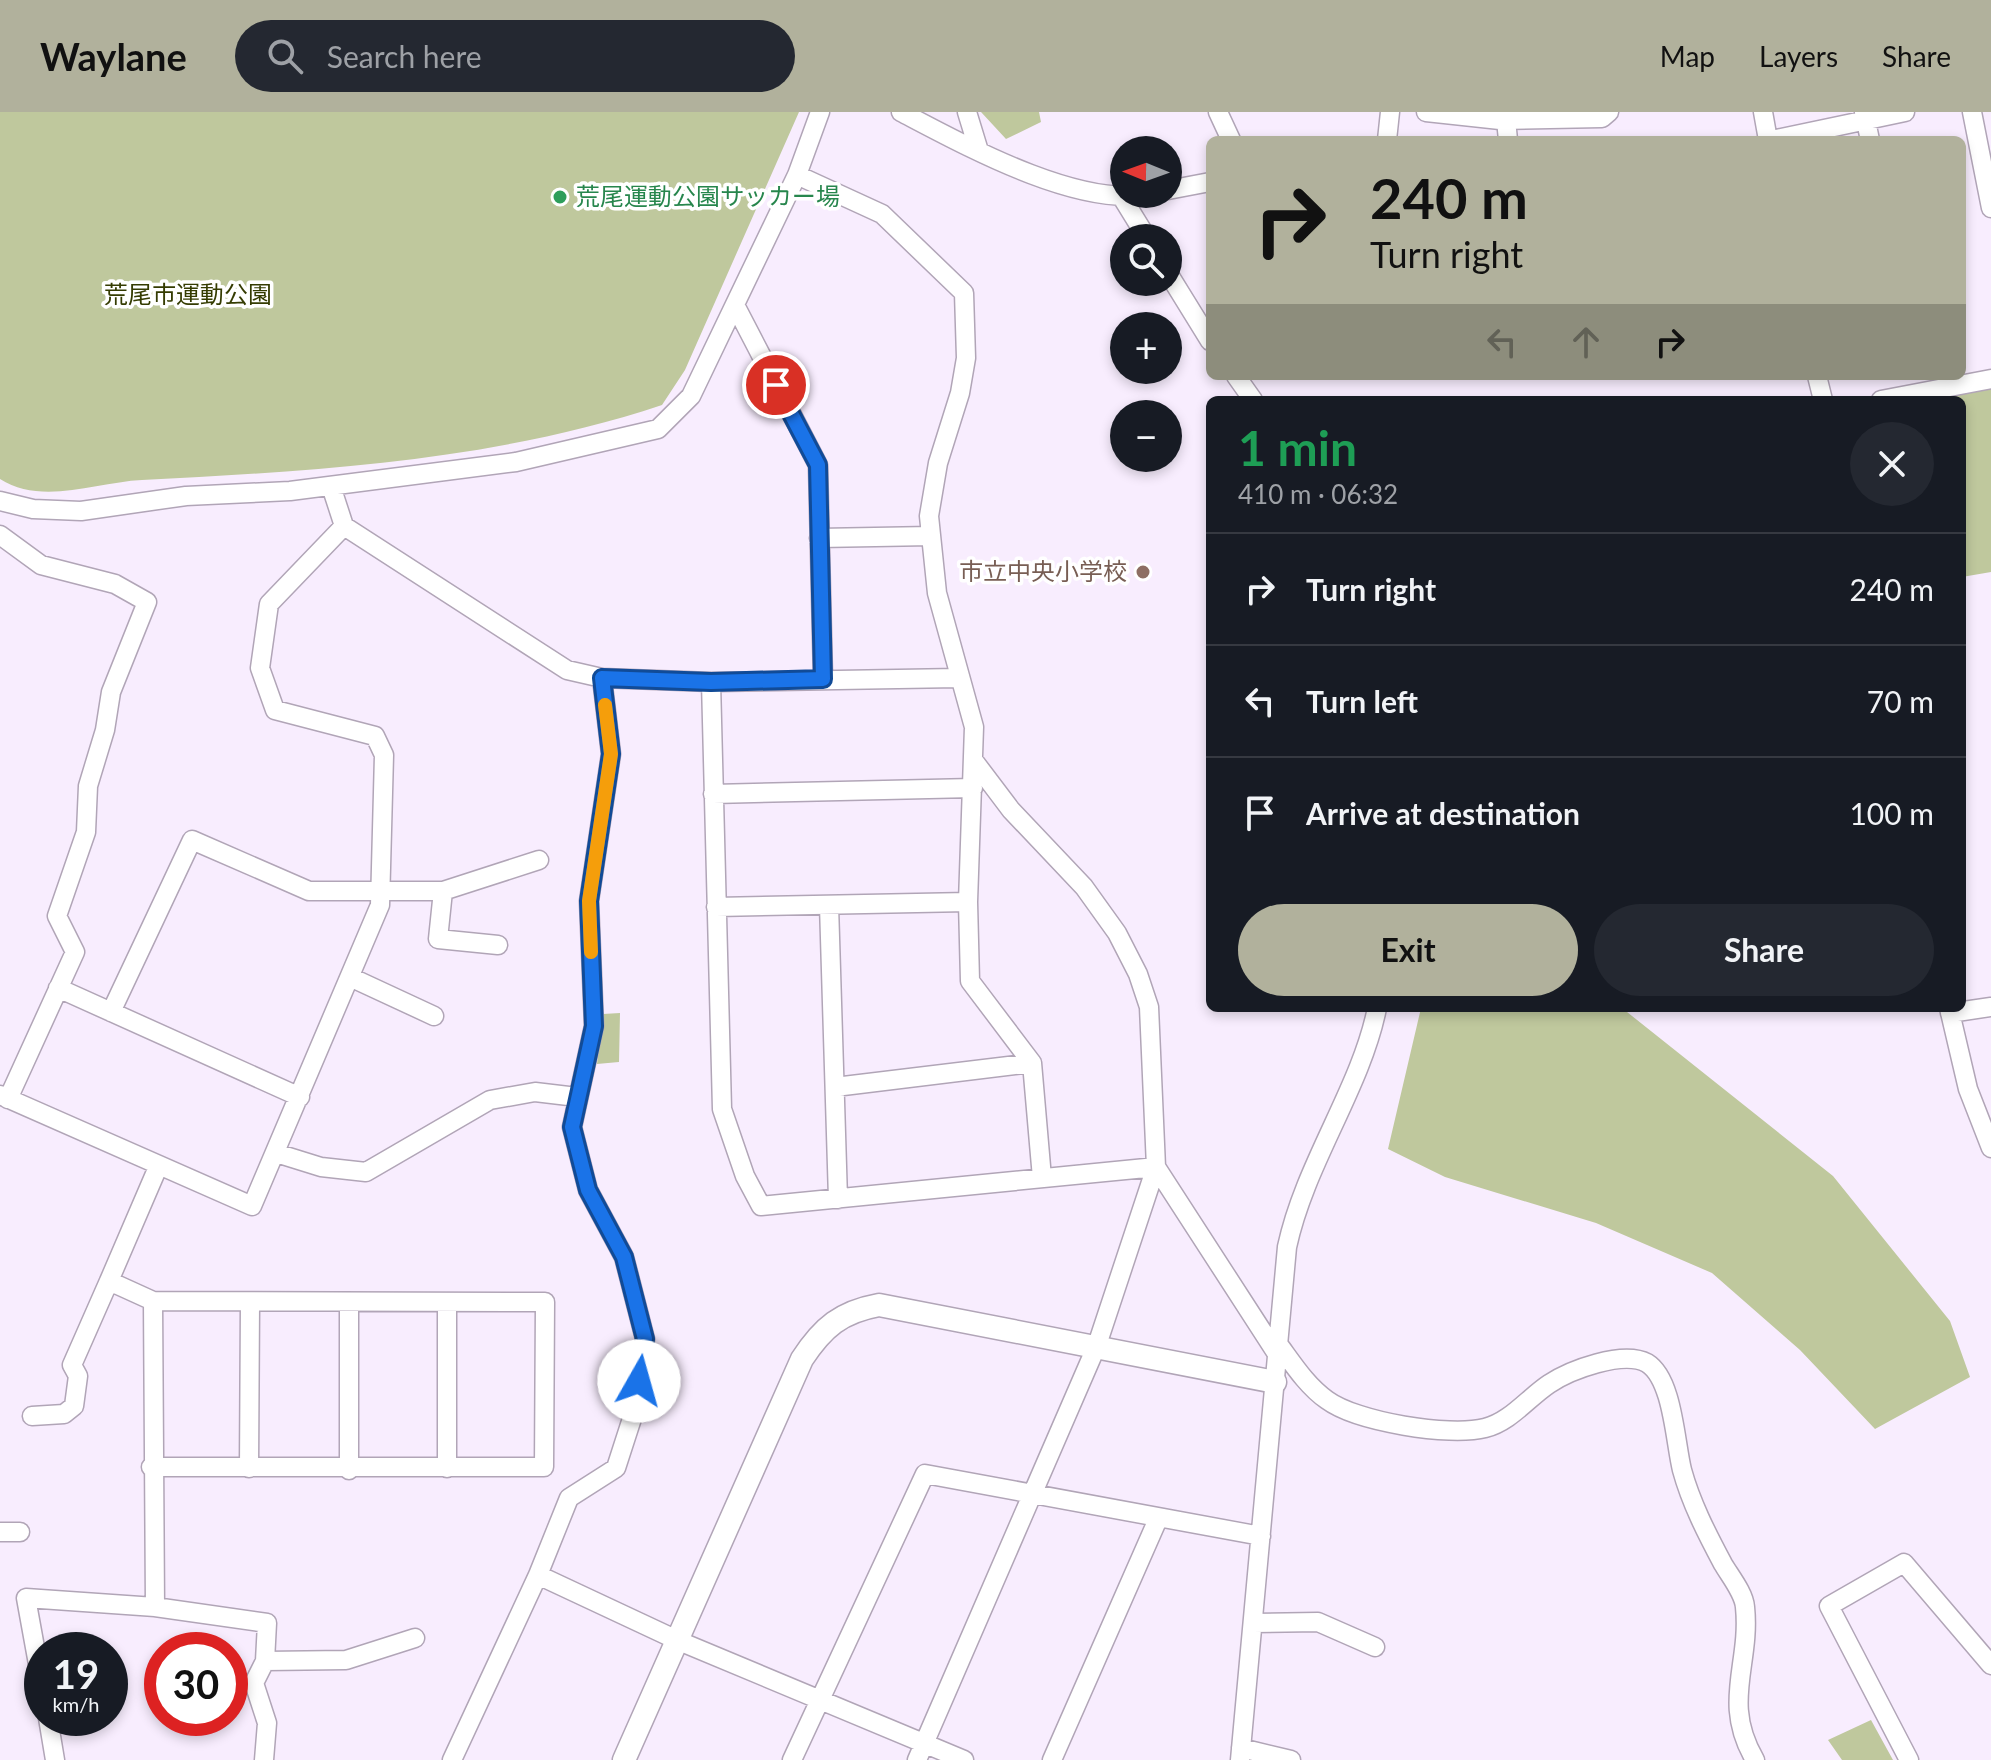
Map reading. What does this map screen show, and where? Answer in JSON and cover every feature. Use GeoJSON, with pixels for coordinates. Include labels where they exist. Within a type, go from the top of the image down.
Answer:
{"type":"FeatureCollection","features":[{"type":"Feature","properties":{"kind":"street"},"geometry":{"type":"LineString","coordinates":[[0,501],[33,509],[81,511],[186,496],[331,486],[516,462],[658,429],[691,396],[797,175],[820,112]]}},
{"type":"Feature","properties":{"kind":"street"},"geometry":{"type":"LineString","coordinates":[[901,112],[1026,174],[1110,196]]}},
{"type":"Feature","properties":{"kind":"street"},"geometry":{"type":"LineString","coordinates":[[967,112],[978,148]]}},
{"type":"Feature","properties":{"kind":"street"},"geometry":{"type":"LineString","coordinates":[[1218,112],[1229,136]]}},
{"type":"Feature","properties":{"kind":"street"},"geometry":{"type":"LineString","coordinates":[[1387,136],[1390,112]]}},
{"type":"Feature","properties":{"kind":"street"},"geometry":{"type":"LineString","coordinates":[[1426,112],[1506,120],[1602,118],[1609,112]]}},
{"type":"Feature","properties":{"kind":"street"},"geometry":{"type":"LineString","coordinates":[[1763,112],[1769,136]]}},
{"type":"Feature","properties":{"kind":"street"},"geometry":{"type":"LineString","coordinates":[[1785,136],[1865,115],[1905,112]]}},
{"type":"Feature","properties":{"kind":"street"},"geometry":{"type":"LineString","coordinates":[[1972,112],[1991,208]]}},
{"type":"Feature","properties":{"kind":"street"},"geometry":{"type":"LineString","coordinates":[[1865,115],[1869,136]]}},
{"type":"Feature","properties":{"kind":"street"},"geometry":{"type":"LineString","coordinates":[[1506,120],[1508,136]]}},
{"type":"Feature","properties":{"kind":"street"},"geometry":{"type":"LineString","coordinates":[[797,175],[882,214],[964,293],[966,358],[960,393],[938,463],[929,516],[937,593],[974,727],[968,902],[970,981],[1032,1063],[1042,1178]]}},
{"type":"Feature","properties":{"kind":"street"},"geometry":{"type":"LineString","coordinates":[[1182,187],[1206,183]]}},
{"type":"Feature","properties":{"kind":"street"},"geometry":{"type":"LineString","coordinates":[[1182,296],[1206,335]]}},
{"type":"Feature","properties":{"kind":"street"},"geometry":{"type":"LineString","coordinates":[[735,305],[818,465],[823,679]]}},
{"type":"Feature","properties":{"kind":"street"},"geometry":{"type":"LineString","coordinates":[[1890,396],[1919,384],[1991,379]]}},
{"type":"Feature","properties":{"kind":"street"},"geometry":{"type":"LineString","coordinates":[[331,486],[344,526],[567,670],[602,678],[711,682],[958,678]]}},
{"type":"Feature","properties":{"kind":"street"},"geometry":{"type":"LineString","coordinates":[[0,535],[41,565],[115,584],[147,602],[111,692],[105,730],[88,786],[86,832],[57,916],[75,952],[4,1097],[252,1206],[380,905],[384,755],[375,736],[275,710],[260,668],[269,604],[344,526]]}},
{"type":"Feature","properties":{"kind":"street"},"geometry":{"type":"LineString","coordinates":[[819,538],[931,536]]}},
{"type":"Feature","properties":{"kind":"street"},"geometry":{"type":"LineString","coordinates":[[452,1760],[538,1575],[569,1498],[616,1468],[637,1403],[645,1339],[624,1257],[588,1190],[572,1127],[594,1026],[589,901],[611,754],[602,678]]}},
{"type":"Feature","properties":{"kind":"street"},"geometry":{"type":"LineString","coordinates":[[711,682],[722,1109],[745,1176],[761,1206],[1156,1167]]}},
{"type":"Feature","properties":{"kind":"street"},"geometry":{"type":"LineString","coordinates":[[921,1751],[1097,1345],[1156,1167],[1149,1007],[1138,974],[1117,933],[1084,887],[1011,810],[974,761]]}},
{"type":"Feature","properties":{"kind":"street"},"geometry":{"type":"LineString","coordinates":[[713,794],[973,788]]}},
{"type":"Feature","properties":{"kind":"street"},"geometry":{"type":"LineString","coordinates":[[111,1012],[192,840],[309,891],[443,891],[539,860]]}},
{"type":"Feature","properties":{"kind":"street"},"geometry":{"type":"LineString","coordinates":[[443,891],[438,939],[498,945]]}},
{"type":"Feature","properties":{"kind":"street"},"geometry":{"type":"LineString","coordinates":[[716,907],[968,902]]}},
{"type":"Feature","properties":{"kind":"street"},"geometry":{"type":"LineString","coordinates":[[829,905],[838,1199]]}},
{"type":"Feature","properties":{"kind":"street"},"geometry":{"type":"LineString","coordinates":[[350,977],[434,1016]]}},
{"type":"Feature","properties":{"kind":"street"},"geometry":{"type":"LineString","coordinates":[[58,988],[300,1097]]}},
{"type":"Feature","properties":{"kind":"street"},"geometry":{"type":"LineString","coordinates":[[1966,1009],[1991,1007]]}},
{"type":"Feature","properties":{"kind":"street"},"geometry":{"type":"LineString","coordinates":[[1291,1760],[1241,1754],[1287,1247],[1295,1210],[1361,1057],[1376,1012]]}},
{"type":"Feature","properties":{"kind":"street"},"geometry":{"type":"LineString","coordinates":[[1950,1012],[1968,1089],[1991,1148]]}},
{"type":"Feature","properties":{"kind":"street"},"geometry":{"type":"LineString","coordinates":[[835,1087],[1032,1063]]}},
{"type":"Feature","properties":{"kind":"street"},"geometry":{"type":"LineString","coordinates":[[276,1153],[321,1167],[366,1172],[490,1100],[535,1092],[577,1097]]}},
{"type":"Feature","properties":{"kind":"street"},"geometry":{"type":"LineString","coordinates":[[32,1416],[64,1414],[74,1406],[78,1376],[72,1365],[158,1167]]}},
{"type":"Feature","properties":{"kind":"street"},"geometry":{"type":"LineString","coordinates":[[1156,1167],[1279,1351],[1328,1401],[1361,1416],[1426,1428],[1485,1428],[1504,1420],[1552,1382],[1597,1362],[1631,1359],[1647,1363],[1659,1375],[1669,1402],[1683,1472],[1703,1526],[1745,1605],[1737,1706],[1741,1737],[1755,1760]]}},
{"type":"Feature","properties":{"kind":"street"},"geometry":{"type":"LineString","coordinates":[[109,1281],[153,1301],[545,1302],[544,1467],[349,1470],[151,1467]]}},
{"type":"Feature","properties":{"kind":"street"},"geometry":{"type":"LineString","coordinates":[[153,1301],[151,1467],[155,1607]]}},
{"type":"Feature","properties":{"kind":"street"},"geometry":{"type":"LineString","coordinates":[[249,1468],[250,1302]]}},
{"type":"Feature","properties":{"kind":"street"},"geometry":{"type":"LineString","coordinates":[[349,1303],[349,1470]]}},
{"type":"Feature","properties":{"kind":"street"},"geometry":{"type":"LineString","coordinates":[[447,1303],[447,1468]]}},
{"type":"Feature","properties":{"kind":"street"},"geometry":{"type":"LineString","coordinates":[[624,1760],[802,1359],[828,1324],[851,1310],[879,1305],[1275,1382]]}},
{"type":"Feature","properties":{"kind":"street"},"geometry":{"type":"LineString","coordinates":[[792,1760],[925,1474],[1261,1536]]}},
{"type":"Feature","properties":{"kind":"street"},"geometry":{"type":"LineString","coordinates":[[1052,1760],[1158,1519]]}},
{"type":"Feature","properties":{"kind":"street"},"geometry":{"type":"LineString","coordinates":[[0,1532],[20,1532]]}},
{"type":"Feature","properties":{"kind":"street"},"geometry":{"type":"LineString","coordinates":[[1909,1760],[1829,1606],[1904,1563],[1991,1665]]}},
{"type":"Feature","properties":{"kind":"street"},"geometry":{"type":"LineString","coordinates":[[538,1575],[679,1641],[821,1698],[921,1751],[964,1760]]}},
{"type":"Feature","properties":{"kind":"street"},"geometry":{"type":"LineString","coordinates":[[32,1632],[26,1598],[155,1607],[267,1623],[265,1661],[254,1683],[267,1723],[264,1760]]}},
{"type":"Feature","properties":{"kind":"street"},"geometry":{"type":"LineString","coordinates":[[1253,1623],[1318,1622],[1375,1647]]}},
{"type":"Feature","properties":{"kind":"street"},"geometry":{"type":"LineString","coordinates":[[265,1661],[346,1660],[415,1638]]}},
{"type":"Feature","properties":{"kind":"street"},"geometry":{"type":"LineString","coordinates":[[51,1736],[55,1760]]}},
{"type":"Feature","properties":{"kind":"green space","name":"荒尾市運動公園"},"geometry":{"type":"Polygon","coordinates":[[[0,112],[799,112],[685,370],[662,405],[599,424],[470,451],[340,467],[142,480],[52,492],[16,487],[0,479],[0,112]]]}},
{"type":"Feature","properties":{"kind":"green space"},"geometry":{"type":"Polygon","coordinates":[[[981,112],[1039,112],[1041,122],[1006,139],[981,112]]]}},
{"type":"Feature","properties":{"kind":"green space"},"geometry":{"type":"Polygon","coordinates":[[[1991,387],[1991,572],[1966,576],[1966,396],[1936,396],[1991,387]]]}},
{"type":"Feature","properties":{"kind":"green space"},"geometry":{"type":"Polygon","coordinates":[[[1420,1012],[1627,1012],[1833,1176],[1950,1321],[1970,1377],[1875,1429],[1800,1350],[1712,1273],[1596,1223],[1445,1177],[1388,1149],[1420,1012]]]}},
{"type":"Feature","properties":{"kind":"green space"},"geometry":{"type":"Polygon","coordinates":[[[620,1013],[619,1062],[597,1064],[603,1014],[620,1013]]]}},
{"type":"Feature","properties":{"kind":"green space"},"geometry":{"type":"Polygon","coordinates":[[[1871,1720],[1893,1760],[1842,1760],[1828,1740],[1871,1720]]]}},
{"type":"Feature","properties":{"kind":"slow traffic"},"geometry":{"type":"LineString","coordinates":[[591,952],[589,901],[611,754],[605,705]]}},
{"type":"Feature","properties":{"kind":"place","name":"荒尾運動公園サッカー場"},"geometry":{"type":"Point","coordinates":[560,197]}},
{"type":"Feature","properties":{"kind":"place","name":"市立中央小学校"},"geometry":{"type":"Point","coordinates":[1143,572]}},
{"type":"Feature","properties":{"kind":"route"},"geometry":{"type":"LineString","coordinates":[[639,1381],[645,1339],[624,1257],[588,1190],[572,1127],[594,1026],[589,901],[611,754],[602,678],[711,682],[823,679],[818,465],[776,385]]}}]}
